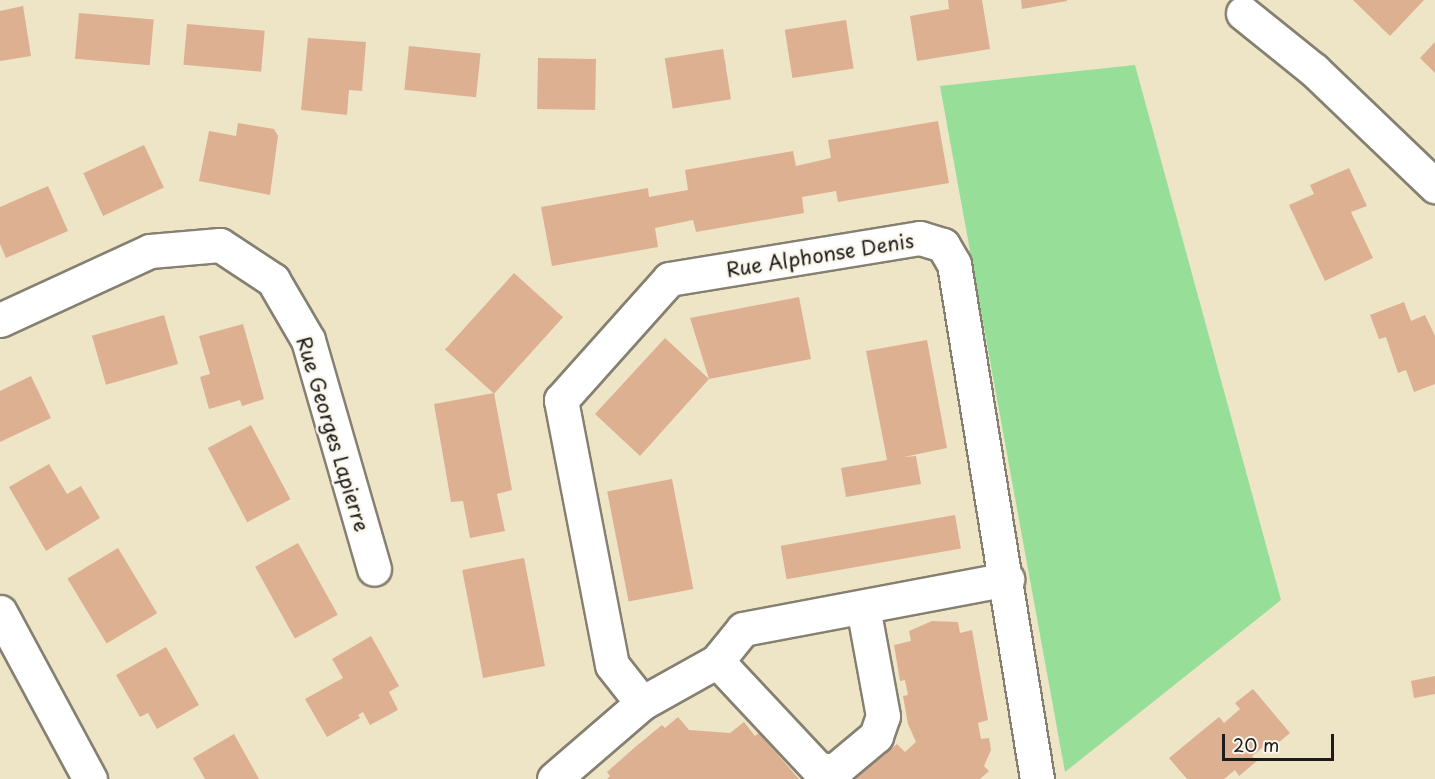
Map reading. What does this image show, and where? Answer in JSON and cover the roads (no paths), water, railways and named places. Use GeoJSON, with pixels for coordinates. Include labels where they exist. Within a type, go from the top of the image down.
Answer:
{"type":"FeatureCollection","features":[{"type":"Feature","properties":{"kind":"street"},"geometry":{"type":"LineString","coordinates":[[1243,13],[1314,69],[1435,186]]}},
{"type":"Feature","properties":{"kind":"street","name":"Rue Alphonse Denis"},"geometry":{"type":"LineString","coordinates":[[642,703],[612,665],[561,400],[669,279],[920,238],[943,245],[954,264],[1007,579],[1037,779]]}},
{"type":"Feature","properties":{"kind":"street","name":"Rue Georges Lapierre"},"geometry":{"type":"LineString","coordinates":[[0,320],[150,251],[220,245],[273,280],[308,340],[374,569]]}},
{"type":"Feature","properties":{"kind":"street"},"geometry":{"type":"LineString","coordinates":[[554,779],[642,703],[717,662],[743,629],[1007,579]]}},
{"type":"Feature","properties":{"kind":"street"},"geometry":{"type":"LineString","coordinates":[[717,662],[818,769],[834,771],[876,735],[883,716],[863,607]]}},
{"type":"Feature","properties":{"kind":"street"},"geometry":{"type":"LineString","coordinates":[[0,612],[90,779]]}}]}
